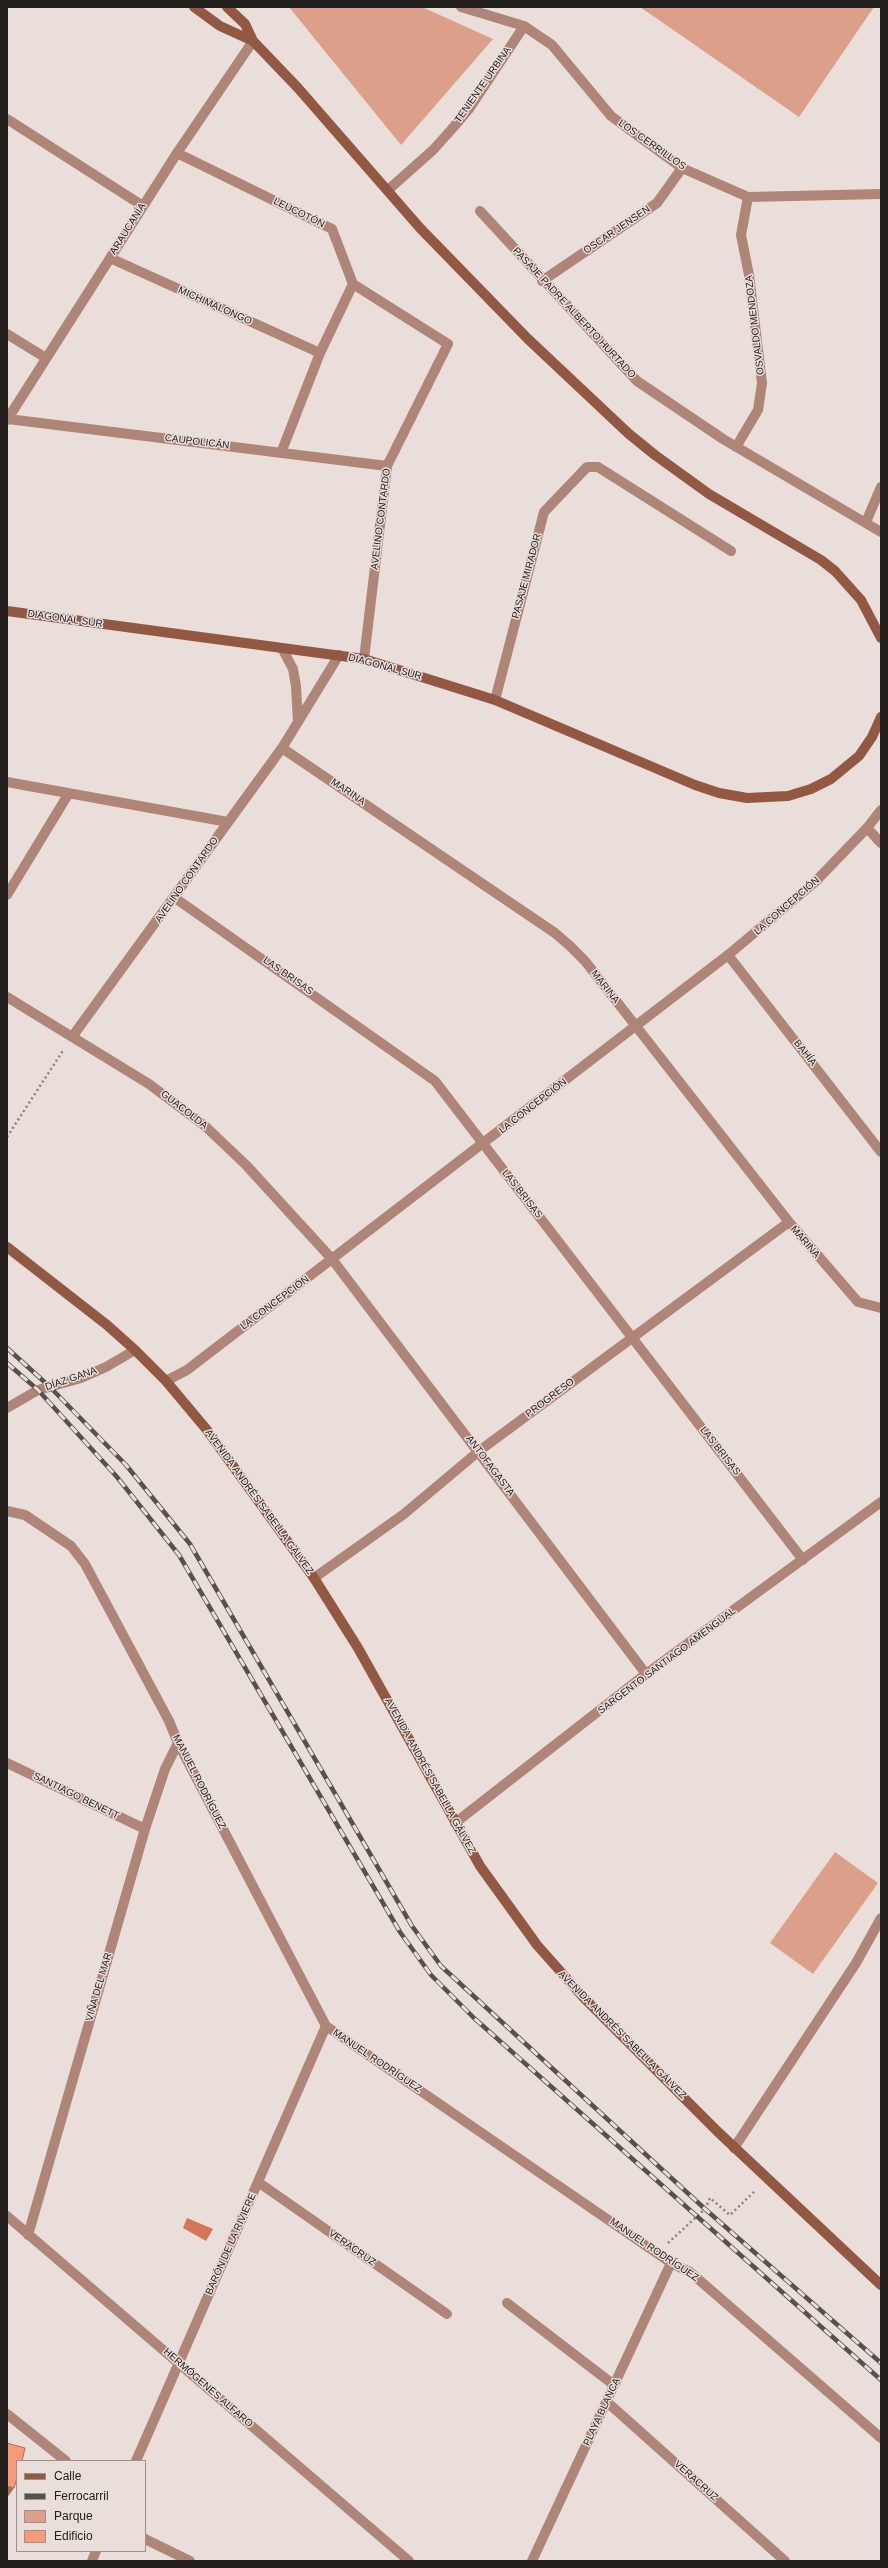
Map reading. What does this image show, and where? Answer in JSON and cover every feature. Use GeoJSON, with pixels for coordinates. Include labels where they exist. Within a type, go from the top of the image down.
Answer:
{"type":"FeatureCollection","features":[{"type":"Feature","properties":{"kind":"main road"},"geometry":{"type":"LineString","coordinates":[[194,7],[220,26],[253,41]]}},
{"type":"Feature","properties":{"kind":"main road"},"geometry":{"type":"LineString","coordinates":[[227,7],[245,24],[253,41],[283,71],[388,190],[499,311],[629,434],[689,481],[821,560],[835,572],[861,600],[881,638]]}},
{"type":"Feature","properties":{"kind":"main road","name":"DIAGONAL SUR"},"geometry":{"type":"LineString","coordinates":[[7,611],[364,659],[495,700],[663,772],[719,793],[747,798],[775,798],[798,794],[821,785],[841,773],[859,756],[872,737],[881,717]]}},
{"type":"Feature","properties":{"kind":"main road","name":"AVENIDA ANDRÉS SABELLA GÁLVEZ"},"geometry":{"type":"LineString","coordinates":[[7,1247],[107,1324],[136,1350],[166,1381],[207,1430],[314,1578],[358,1648],[455,1823],[498,1893],[558,1969],[734,2148],[881,2285]]}},
{"type":"Feature","properties":{"kind":"street","name":"LOS CERRILLOS"},"geometry":{"type":"LineString","coordinates":[[461,7],[524,26],[552,45],[611,116],[682,168],[748,198],[881,194]]}},
{"type":"Feature","properties":{"kind":"street","name":"TENIENTE URBINA"},"geometry":{"type":"LineString","coordinates":[[388,190],[433,150],[469,109],[524,26]]}},
{"type":"Feature","properties":{"kind":"street","name":"ARAUCANÍA"},"geometry":{"type":"LineString","coordinates":[[7,419],[177,153],[253,41]]}},
{"type":"Feature","properties":{"kind":"street"},"geometry":{"type":"LineString","coordinates":[[7,119],[143,206]]}},
{"type":"Feature","properties":{"kind":"street","name":"LEUCOTÓN"},"geometry":{"type":"LineString","coordinates":[[177,153],[332,229],[354,284]]}},
{"type":"Feature","properties":{"kind":"street","name":"OSCAR JENSEN"},"geometry":{"type":"LineString","coordinates":[[542,281],[657,203],[682,168]]}},
{"type":"Feature","properties":{"kind":"street","name":"OSVALDO MENDOZA"},"geometry":{"type":"LineString","coordinates":[[736,447],[758,410],[762,383],[749,275],[742,235],[748,198]]}},
{"type":"Feature","properties":{"kind":"street","name":"PASAJE PADRE ALBERTO HURTADO"},"geometry":{"type":"LineString","coordinates":[[480,211],[542,281],[637,381],[736,447],[881,532]]}},
{"type":"Feature","properties":{"kind":"street","name":"MICHIMALONGO"},"geometry":{"type":"LineString","coordinates":[[110,258],[320,353]]}},
{"type":"Feature","properties":{"kind":"street"},"geometry":{"type":"LineString","coordinates":[[281,453],[320,353],[354,284]]}},
{"type":"Feature","properties":{"kind":"street","name":"AVELINO CONTARDO"},"geometry":{"type":"LineString","coordinates":[[354,284],[448,344],[387,466],[364,659]]}},
{"type":"Feature","properties":{"kind":"street"},"geometry":{"type":"LineString","coordinates":[[7,334],[46,358]]}},
{"type":"Feature","properties":{"kind":"street","name":"CAUPOLICÁN"},"geometry":{"type":"LineString","coordinates":[[7,419],[387,466]]}},
{"type":"Feature","properties":{"kind":"street","name":"PASAJE MIRADOR"},"geometry":{"type":"LineString","coordinates":[[495,700],[544,512],[587,467],[598,467],[731,551]]}},
{"type":"Feature","properties":{"kind":"street"},"geometry":{"type":"LineString","coordinates":[[866,522],[881,487]]}},
{"type":"Feature","properties":{"kind":"street"},"geometry":{"type":"LineString","coordinates":[[282,648],[288,657],[295,681],[298,722]]}},
{"type":"Feature","properties":{"kind":"street","name":"AVELINO CONTARDO"},"geometry":{"type":"LineString","coordinates":[[72,1037],[175,898],[282,748],[339,655]]}},
{"type":"Feature","properties":{"kind":"street","name":"MARINA"},"geometry":{"type":"LineString","coordinates":[[282,748],[555,933],[585,961],[788,1222],[858,1302],[881,1308]]}},
{"type":"Feature","properties":{"kind":"street"},"geometry":{"type":"LineString","coordinates":[[7,782],[228,822]]}},
{"type":"Feature","properties":{"kind":"street"},"geometry":{"type":"LineString","coordinates":[[7,895],[69,793]]}},
{"type":"Feature","properties":{"kind":"street","name":"LA CONCEPCIÓN"},"geometry":{"type":"LineString","coordinates":[[166,1381],[187,1370],[728,956],[816,882],[868,828],[881,810]]}},
{"type":"Feature","properties":{"kind":"street"},"geometry":{"type":"LineString","coordinates":[[868,828],[881,843]]}},
{"type":"Feature","properties":{"kind":"street","name":"LAS BRISAS"},"geometry":{"type":"LineString","coordinates":[[175,898],[435,1081],[803,1560]]}},
{"type":"Feature","properties":{"kind":"street","name":"BAHÍA"},"geometry":{"type":"LineString","coordinates":[[728,956],[881,1152]]}},
{"type":"Feature","properties":{"kind":"street","name":"GUACOLDA"},"geometry":{"type":"LineString","coordinates":[[7,997],[149,1084],[205,1126],[246,1165],[332,1259]]}},
{"type":"Feature","properties":{"kind":"street","name":"PROGRESO"},"geometry":{"type":"LineString","coordinates":[[314,1578],[404,1514],[479,1451],[788,1222]]}},
{"type":"Feature","properties":{"kind":"street","name":"ANTOFAGASTA"},"geometry":{"type":"LineString","coordinates":[[332,1259],[479,1451],[646,1674]]}},
{"type":"Feature","properties":{"kind":"street","name":"DÍAZ GANA"},"geometry":{"type":"LineString","coordinates":[[7,1408],[38,1390],[106,1367],[136,1350]]}},
{"type":"Feature","properties":{"kind":"street","name":"SARGENTO SANTIAGO AMENGUAL"},"geometry":{"type":"LineString","coordinates":[[455,1823],[646,1674],[881,1502]]}},
{"type":"Feature","properties":{"kind":"street","name":"MANUEL RODRÍGUEZ"},"geometry":{"type":"LineString","coordinates":[[7,1511],[25,1515],[71,1546],[85,1564],[169,1721],[178,1743],[326,2026],[671,2263],[690,2272],[881,2438]]}},
{"type":"Feature","properties":{"kind":"street","name":"VIÑA DEL MAR"},"geometry":{"type":"LineString","coordinates":[[28,2235],[144,1829],[165,1769],[178,1743]]}},
{"type":"Feature","properties":{"kind":"street","name":"SANTIAGO BENETT"},"geometry":{"type":"LineString","coordinates":[[7,1763],[144,1829]]}},
{"type":"Feature","properties":{"kind":"street"},"geometry":{"type":"LineString","coordinates":[[734,2148],[852,1970],[881,1918]]}},
{"type":"Feature","properties":{"kind":"street","name":"BARÓN DE LA RIVIERE"},"geometry":{"type":"LineString","coordinates":[[136,2460],[326,2026]]}},
{"type":"Feature","properties":{"kind":"street","name":"VERACRUZ"},"geometry":{"type":"LineString","coordinates":[[258,2182],[447,2314]]}},
{"type":"Feature","properties":{"kind":"street","name":"HERMÓGENES ALFARO"},"geometry":{"type":"LineString","coordinates":[[7,2216],[409,2561]]}},
{"type":"Feature","properties":{"kind":"street","name":"PLAYA BLANCA"},"geometry":{"type":"LineString","coordinates":[[532,2561],[671,2263]]}},
{"type":"Feature","properties":{"kind":"street"},"geometry":{"type":"LineString","coordinates":[[507,2303],[614,2385]]}},
{"type":"Feature","properties":{"kind":"street","name":"VERACRUZ"},"geometry":{"type":"LineString","coordinates":[[607,2402],[785,2561]]}},
{"type":"Feature","properties":{"kind":"street"},"geometry":{"type":"LineString","coordinates":[[7,2414],[65,2460]]}},
{"type":"Feature","properties":{"kind":"street"},"geometry":{"type":"LineString","coordinates":[[146,2539],[190,2561]]}},
{"type":"Feature","properties":{"kind":"path"},"geometry":{"type":"LineString","coordinates":[[7,1137],[72,1037]]}},
{"type":"Feature","properties":{"kind":"path"},"geometry":{"type":"LineString","coordinates":[[658,2253],[705,2209],[710,2198],[730,2215],[767,2180]]}},
{"type":"Feature","properties":{"kind":"green space"},"geometry":{"type":"Polygon","coordinates":[[[289,7],[422,7],[493,39],[401,145],[289,7]]]}},
{"type":"Feature","properties":{"kind":"green space"},"geometry":{"type":"Polygon","coordinates":[[[640,7],[874,7],[799,117],[640,7]]]}},
{"type":"Feature","properties":{"kind":"green space"},"geometry":{"type":"Polygon","coordinates":[[[835,1852],[878,1883],[813,1974],[770,1943],[835,1852]]]}},
{"type":"Feature","properties":{"kind":"shaded area"},"geometry":{"type":"Polygon","coordinates":[[[187,2218],[213,2229],[206,2241],[183,2228],[187,2218]]]}},
{"type":"Feature","properties":{"kind":"building"},"geometry":{"type":"Polygon","coordinates":[[[7,2443],[25,2448],[22,2460],[16,2460],[16,2481],[14,2488],[7,2486],[7,2443]]]}},
{"type":"Feature","properties":{"kind":"railway"},"geometry":{"type":"LineString","coordinates":[[7,1348],[50,1387],[126,1465],[190,1544],[412,1926],[441,1966],[705,2209],[881,2363]]}},
{"type":"Feature","properties":{"kind":"railway"},"geometry":{"type":"LineString","coordinates":[[7,1363],[38,1390],[117,1477],[179,1555],[400,1932],[431,1975],[474,2018],[881,2380]]}}]}
